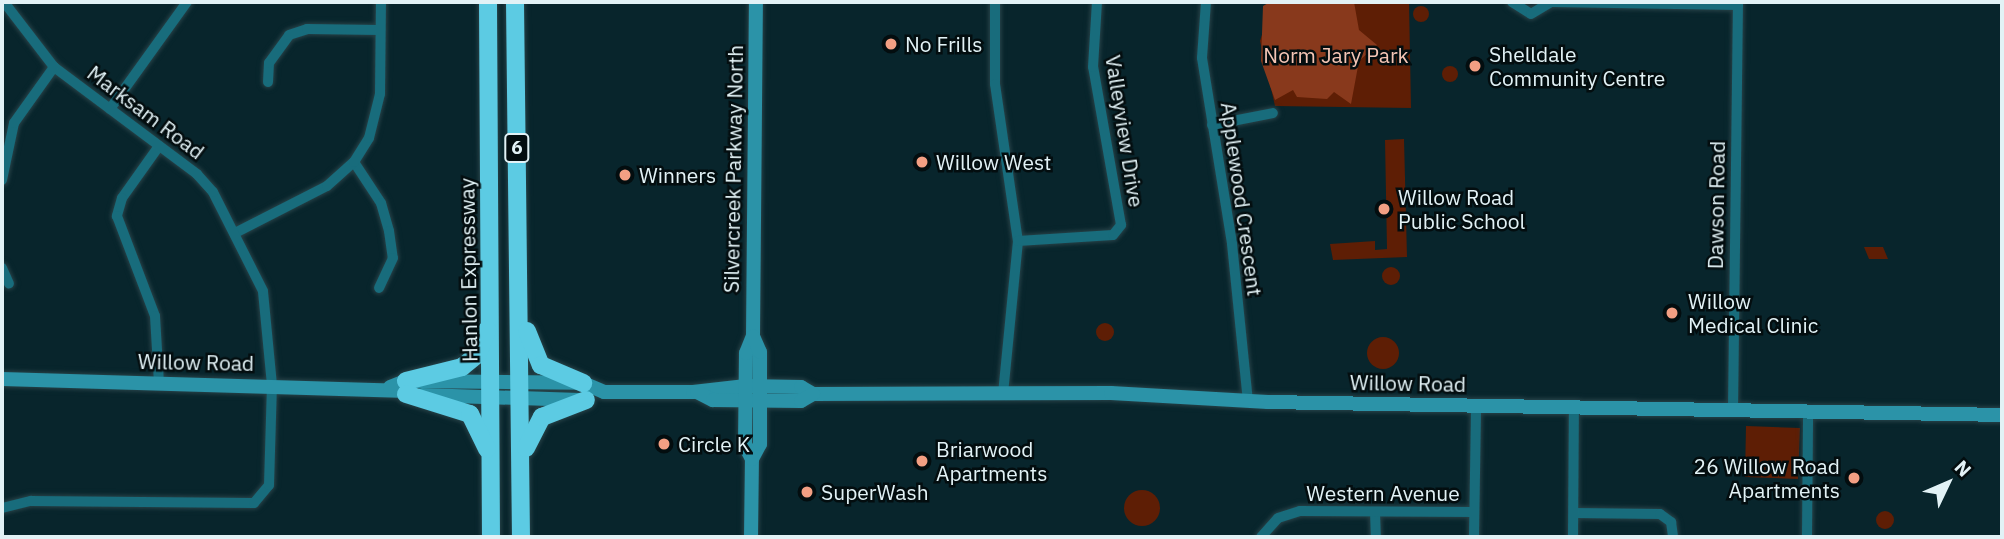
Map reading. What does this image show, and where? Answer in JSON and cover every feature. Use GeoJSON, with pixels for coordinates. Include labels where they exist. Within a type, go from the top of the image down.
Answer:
{"type":"FeatureCollection","features":[{"type":"Feature","properties":{"kind":"highway","name":"Hanlon Expressway"},"geometry":{"type":"LineString","coordinates":[[488,2],[492,317],[491,537]]}},
{"type":"Feature","properties":{"kind":"highway","name":"6"},"geometry":{"type":"LineString","coordinates":[[515,2],[521,537]]}},
{"type":"Feature","properties":{"kind":"highway"},"geometry":{"type":"LineString","coordinates":[[519,294],[531,352],[541,365],[584,392],[542,416],[522,465]]}},
{"type":"Feature","properties":{"kind":"highway"},"geometry":{"type":"LineString","coordinates":[[400,388],[472,361],[492,317]]}},
{"type":"Feature","properties":{"kind":"highway"},"geometry":{"type":"LineString","coordinates":[[400,388],[470,414],[490,462]]}},
{"type":"Feature","properties":{"kind":"main road","name":"Silvercreek Parkway North"},"geometry":{"type":"LineString","coordinates":[[751,537],[752,459],[745,446],[753,393],[756,2]]}},
{"type":"Feature","properties":{"kind":"main road","name":"Willow Road"},"geometry":{"type":"LineString","coordinates":[[2,379],[584,392],[753,393],[801,387],[813,394],[1163,394],[1248,402],[2002,415]]}},
{"type":"Feature","properties":{"kind":"street","name":"Marksam Road"},"geometry":{"type":"LineString","coordinates":[[2,508],[31,500],[254,503],[269,485],[272,384],[269,311],[235,233],[197,174],[54,67],[4,2]]}},
{"type":"Feature","properties":{"kind":"street"},"geometry":{"type":"LineString","coordinates":[[110,109],[187,2]]}},
{"type":"Feature","properties":{"kind":"street"},"geometry":{"type":"LineString","coordinates":[[235,233],[327,186],[354,162],[377,112],[381,2]]}},
{"type":"Feature","properties":{"kind":"street"},"geometry":{"type":"LineString","coordinates":[[995,2],[995,84],[1018,241],[1003,394]]}},
{"type":"Feature","properties":{"kind":"street","name":"Valleyview Drive"},"geometry":{"type":"LineString","coordinates":[[1018,241],[1113,235],[1121,225],[1093,67],[1097,2]]}},
{"type":"Feature","properties":{"kind":"street","name":"Applewood Crescent"},"geometry":{"type":"LineString","coordinates":[[1206,2],[1202,58],[1248,402]]}},
{"type":"Feature","properties":{"kind":"street"},"geometry":{"type":"LineString","coordinates":[[1512,2],[1531,14],[1551,2],[1738,4]]}},
{"type":"Feature","properties":{"kind":"street","name":"Dawson Road"},"geometry":{"type":"LineString","coordinates":[[1733,410],[1738,4]]}},
{"type":"Feature","properties":{"kind":"street"},"geometry":{"type":"LineString","coordinates":[[268,82],[269,63],[289,35],[307,29],[380,30]]}},
{"type":"Feature","properties":{"kind":"street"},"geometry":{"type":"LineString","coordinates":[[2,180],[14,123],[54,67]]}},
{"type":"Feature","properties":{"kind":"street"},"geometry":{"type":"LineString","coordinates":[[1212,125],[1273,113]]}},
{"type":"Feature","properties":{"kind":"street"},"geometry":{"type":"LineString","coordinates":[[159,146],[122,198],[117,216],[155,316],[159,383]]}},
{"type":"Feature","properties":{"kind":"street"},"geometry":{"type":"LineString","coordinates":[[354,162],[380,203],[389,231],[393,258],[379,288]]}},
{"type":"Feature","properties":{"kind":"street"},"geometry":{"type":"LineString","coordinates":[[2,268],[9,284]]}},
{"type":"Feature","properties":{"kind":"street"},"geometry":{"type":"LineString","coordinates":[[1474,537],[1476,405]]}},
{"type":"Feature","properties":{"kind":"street"},"geometry":{"type":"LineString","coordinates":[[1573,537],[1574,408]]}},
{"type":"Feature","properties":{"kind":"street"},"geometry":{"type":"LineString","coordinates":[[1807,537],[1808,412]]}},
{"type":"Feature","properties":{"kind":"street","name":"Western Avenue"},"geometry":{"type":"LineString","coordinates":[[1261,537],[1278,518],[1300,511],[1474,512]]}},
{"type":"Feature","properties":{"kind":"street"},"geometry":{"type":"LineString","coordinates":[[1375,512],[1376,537]]}},
{"type":"Feature","properties":{"kind":"street"},"geometry":{"type":"LineString","coordinates":[[1574,513],[1660,514],[1671,522],[1673,537]]}},
{"type":"Feature","properties":{"kind":"green space"},"geometry":{"type":"Polygon","coordinates":[[[1270,2],[1354,2],[1359,30],[1377,45],[1359,61],[1351,104],[1334,92],[1327,99],[1297,97],[1293,90],[1275,100],[1261,61],[1263,6],[1270,2]]]}},
{"type":"Feature","properties":{"kind":"green space","name":"Norm Jary Park"},"geometry":{"type":"Polygon","coordinates":[[[1272,2],[1409,2],[1411,108],[1275,106],[1260,41],[1272,2]]]}},
{"type":"Feature","properties":{"kind":"green space"},"geometry":{"type":"Polygon","coordinates":[[[1421,6],[1427,8],[1427,20],[1421,22],[1415,20],[1413,14],[1415,8],[1421,6]]]}},
{"type":"Feature","properties":{"kind":"green space"},"geometry":{"type":"Polygon","coordinates":[[[1450,66],[1456,68],[1456,80],[1450,82],[1444,80],[1442,74],[1444,68],[1450,66]]]}},
{"type":"Feature","properties":{"kind":"green space"},"geometry":{"type":"Polygon","coordinates":[[[1404,139],[1407,257],[1333,260],[1330,244],[1375,241],[1375,250],[1387,249],[1385,140],[1404,139]]]}},
{"type":"Feature","properties":{"kind":"green space"},"geometry":{"type":"Polygon","coordinates":[[[1864,247],[1883,247],[1888,259],[1869,259],[1864,247]]]}},
{"type":"Feature","properties":{"kind":"green space"},"geometry":{"type":"Polygon","coordinates":[[[1391,267],[1399,272],[1400,276],[1395,284],[1391,285],[1383,280],[1382,276],[1387,268],[1391,267]]]}},
{"type":"Feature","properties":{"kind":"green space"},"geometry":{"type":"Polygon","coordinates":[[[1105,323],[1111,326],[1114,332],[1111,338],[1105,341],[1099,338],[1096,332],[1099,326],[1105,323]]]}},
{"type":"Feature","properties":{"kind":"green space"},"geometry":{"type":"Polygon","coordinates":[[[1383,337],[1394,342],[1399,353],[1394,364],[1383,369],[1372,364],[1367,353],[1372,342],[1383,337]]]}},
{"type":"Feature","properties":{"kind":"green space"},"geometry":{"type":"Polygon","coordinates":[[[1746,426],[1800,428],[1798,479],[1745,477],[1746,426]]]}},
{"type":"Feature","properties":{"kind":"green space"},"geometry":{"type":"Polygon","coordinates":[[[1142,490],[1155,495],[1160,508],[1155,521],[1142,526],[1129,521],[1124,508],[1129,495],[1142,490]]]}},
{"type":"Feature","properties":{"kind":"green space"},"geometry":{"type":"Polygon","coordinates":[[[1885,511],[1891,514],[1894,520],[1891,526],[1885,529],[1879,526],[1876,520],[1879,514],[1885,511]]]}},
{"type":"Feature","properties":{"kind":"place","name":"No Frills"},"geometry":{"type":"Point","coordinates":[891,44]}},
{"type":"Feature","properties":{"kind":"place","name":"Shelldale Community Centre"},"geometry":{"type":"Point","coordinates":[1475,66]}},
{"type":"Feature","properties":{"kind":"place","name":"Willow West"},"geometry":{"type":"Point","coordinates":[922,162]}},
{"type":"Feature","properties":{"kind":"place","name":"Winners"},"geometry":{"type":"Point","coordinates":[625,175]}},
{"type":"Feature","properties":{"kind":"place","name":"Willow Road Public School"},"geometry":{"type":"Point","coordinates":[1384,209]}},
{"type":"Feature","properties":{"kind":"place","name":"Willow Medical Clinic"},"geometry":{"type":"Point","coordinates":[1672,313]}},
{"type":"Feature","properties":{"kind":"place","name":"Circle K"},"geometry":{"type":"Point","coordinates":[664,444]}},
{"type":"Feature","properties":{"kind":"place","name":"Briarwood Apartments"},"geometry":{"type":"Point","coordinates":[922,461]}},
{"type":"Feature","properties":{"kind":"place","name":"26 Willow Road Apartments"},"geometry":{"type":"Point","coordinates":[1854,478]}},
{"type":"Feature","properties":{"kind":"place","name":"SuperWash"},"geometry":{"type":"Point","coordinates":[807,492]}}]}
